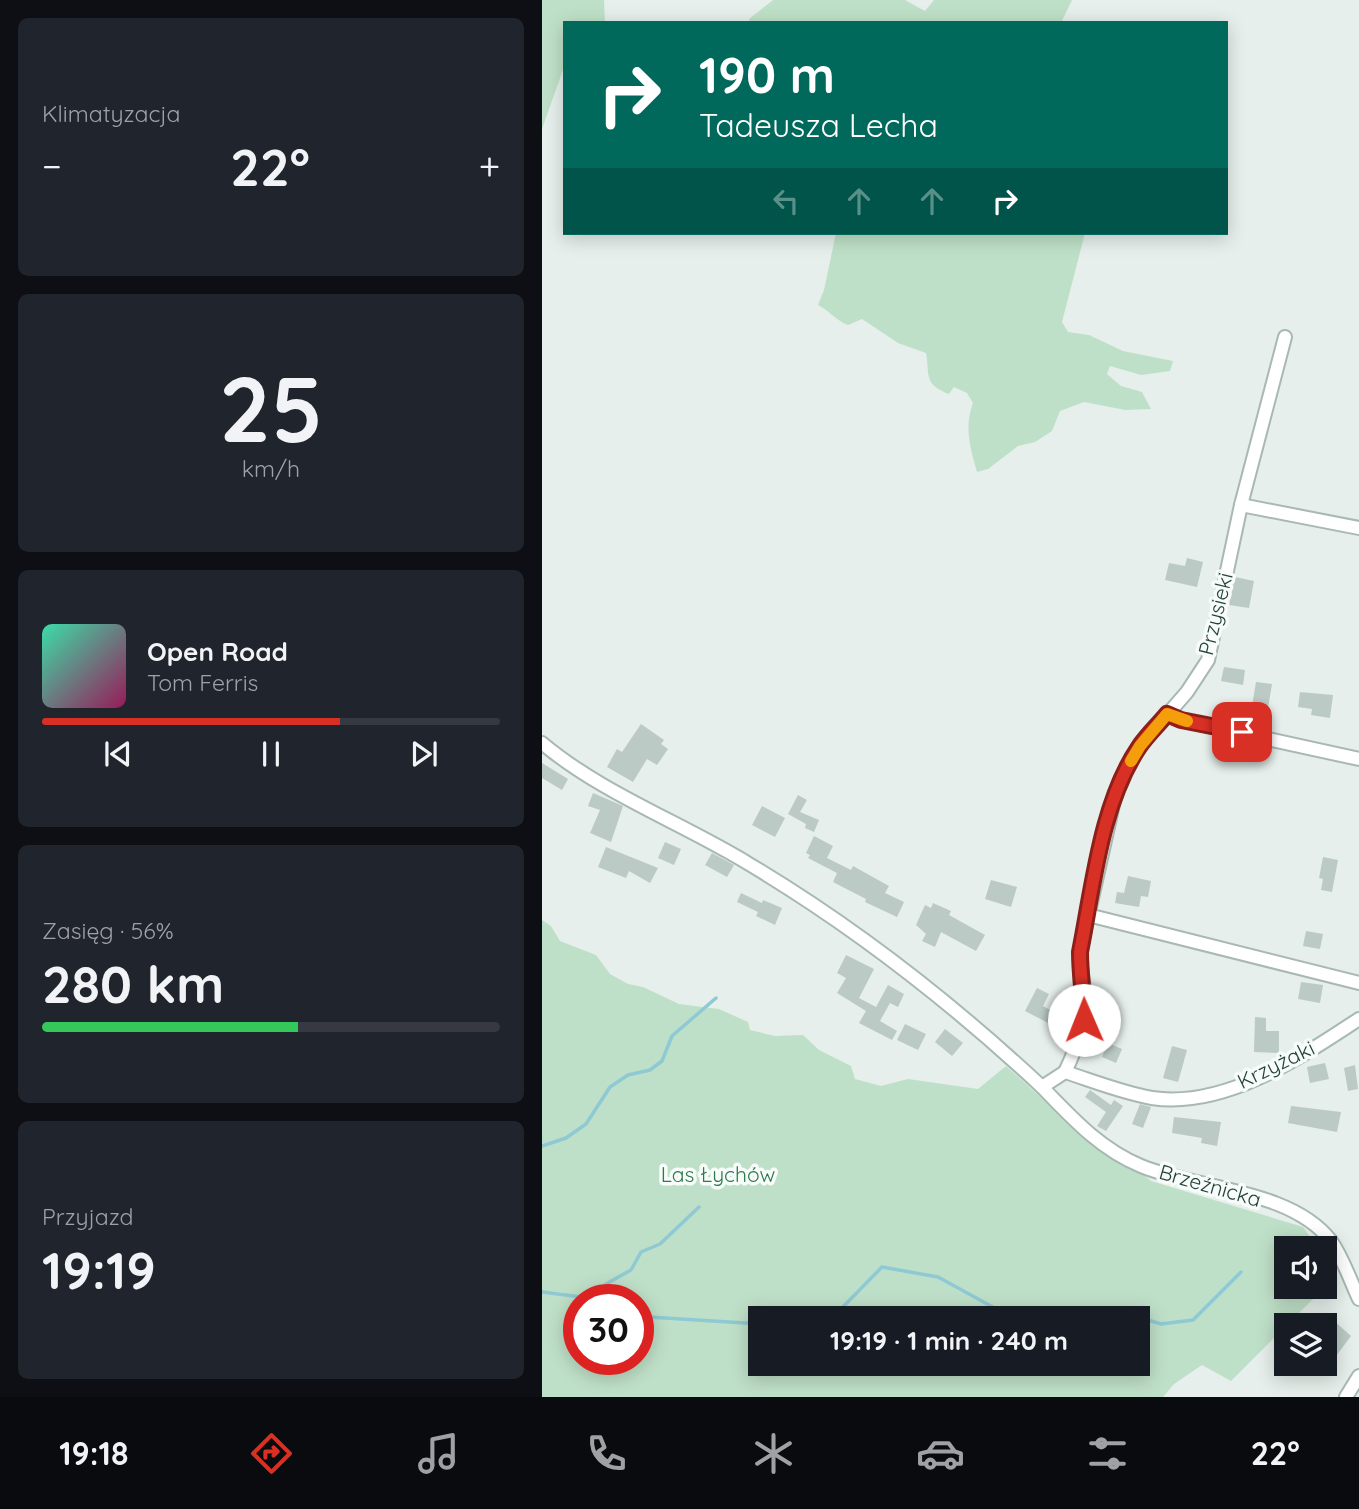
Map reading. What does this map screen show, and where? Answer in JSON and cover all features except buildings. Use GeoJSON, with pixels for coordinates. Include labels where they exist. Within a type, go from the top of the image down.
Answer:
{"type":"FeatureCollection","features":[{"type":"Feature","properties":{"kind":"street","name":"Przysieki"},"geometry":{"type":"LineString","coordinates":[[1065,1072],[1084,1020],[1080,952],[1114,800],[1140,746],[1187,692],[1208,660],[1241,505],[1285,337]]}},
{"type":"Feature","properties":{"kind":"street"},"geometry":{"type":"LineString","coordinates":[[1241,505],[1359,527]]}},
{"type":"Feature","properties":{"kind":"street"},"geometry":{"type":"LineString","coordinates":[[1167,714],[1181,720],[1359,759]]}},
{"type":"Feature","properties":{"kind":"street","name":"Brzeźnicka"},"geometry":{"type":"LineString","coordinates":[[542,743],[556,756],[606,786],[698,833],[793,890],[982,1033],[1096,1141],[1130,1160],[1176,1178],[1287,1208],[1310,1220],[1333,1244],[1359,1299]]}},
{"type":"Feature","properties":{"kind":"street"},"geometry":{"type":"LineString","coordinates":[[1087,915],[1359,983]]}},
{"type":"Feature","properties":{"kind":"street","name":"Krzyżaki"},"geometry":{"type":"LineString","coordinates":[[1065,1072],[1154,1098],[1176,1099],[1208,1094],[1251,1082],[1293,1060],[1359,1019]]}},
{"type":"Feature","properties":{"kind":"street"},"geometry":{"type":"LineString","coordinates":[[1041,1087],[1065,1072]]}},
{"type":"Feature","properties":{"kind":"street"},"geometry":{"type":"LineString","coordinates":[[1345,1397],[1359,1376]]}},
{"type":"Feature","properties":{"kind":"green space"},"geometry":{"type":"Polygon","coordinates":[[[542,0],[604,0],[605,21],[563,21],[563,70],[542,129],[542,0]]]}},
{"type":"Feature","properties":{"kind":"green space"},"geometry":{"type":"Polygon","coordinates":[[[773,0],[905,0],[925,11],[934,0],[1072,0],[1062,21],[749,19],[773,0]]]}},
{"type":"Feature","properties":{"kind":"green space"},"geometry":{"type":"Polygon","coordinates":[[[836,235],[1084,235],[1062,322],[1068,332],[1089,335],[1123,351],[1173,361],[1170,371],[1141,375],[1110,366],[1107,374],[1121,386],[1142,392],[1151,409],[1125,410],[1084,402],[1060,411],[1052,431],[1035,442],[1018,446],[988,469],[977,472],[968,429],[973,403],[967,393],[954,387],[949,394],[935,386],[929,378],[926,353],[898,343],[862,319],[848,325],[840,321],[818,305],[824,290],[836,235]]]}},
{"type":"Feature","properties":{"kind":"green space","name":"Las Łychów"},"geometry":{"type":"Polygon","coordinates":[[[542,920],[551,926],[560,941],[596,955],[610,974],[628,984],[643,987],[679,1004],[719,1009],[748,1022],[750,1030],[775,1036],[803,1035],[819,1050],[851,1066],[855,1079],[881,1086],[908,1079],[978,1089],[1006,1066],[1094,1145],[1134,1167],[1151,1181],[1303,1227],[1309,1236],[1274,1236],[1274,1299],[1313,1299],[1299,1313],[1274,1313],[1274,1338],[1231,1381],[1202,1365],[1174,1384],[1163,1397],[542,1397],[542,920]]]}},
{"type":"Feature","properties":{"kind":"waterway"},"geometry":{"type":"LineString","coordinates":[[542,1146],[566,1138],[586,1124],[610,1087],[628,1075],[650,1070],[662,1061],[672,1036],[716,998]]}},
{"type":"Feature","properties":{"kind":"waterway"},"geometry":{"type":"LineString","coordinates":[[606,1284],[631,1270],[641,1252],[660,1244],[699,1207]]}},
{"type":"Feature","properties":{"kind":"waterway"},"geometry":{"type":"LineString","coordinates":[[844,1306],[882,1267],[938,1277],[991,1306]]}},
{"type":"Feature","properties":{"kind":"waterway"},"geometry":{"type":"LineString","coordinates":[[1150,1321],[1161,1324],[1193,1320],[1241,1272]]}},
{"type":"Feature","properties":{"kind":"waterway"},"geometry":{"type":"LineString","coordinates":[[542,1292],[563,1295]]}},
{"type":"Feature","properties":{"kind":"waterway"},"geometry":{"type":"LineString","coordinates":[[654,1317],[748,1323]]}},
{"type":"Feature","properties":{"kind":"slow traffic"},"geometry":{"type":"LineString","coordinates":[[1131,761],[1167,714],[1187,721]]}},
{"type":"Feature","properties":{"kind":"route"},"geometry":{"type":"LineString","coordinates":[[1084,1020],[1080,952],[1114,800],[1127,769],[1140,746],[1167,714],[1181,720],[1242,732]]}}]}
